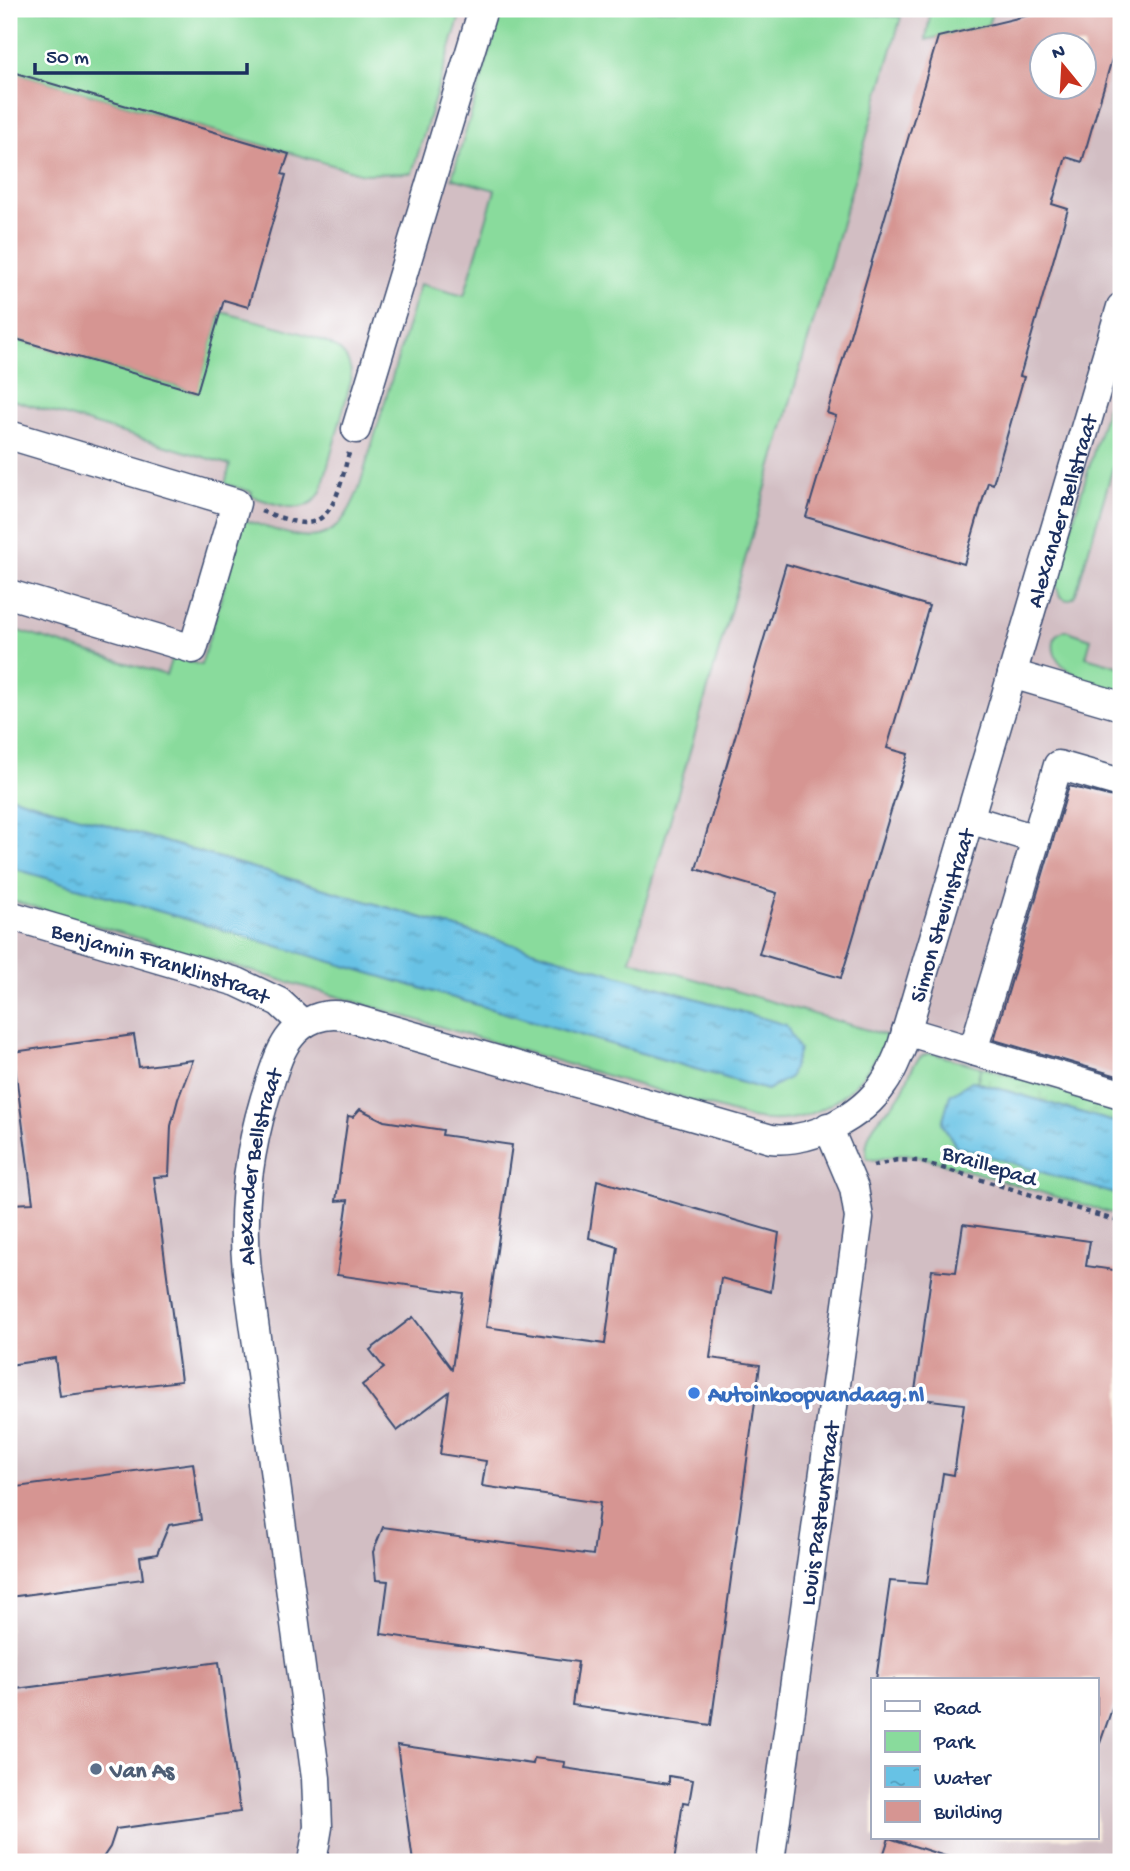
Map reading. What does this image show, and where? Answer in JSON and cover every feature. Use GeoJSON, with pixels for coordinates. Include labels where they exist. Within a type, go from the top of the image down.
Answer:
{"type":"FeatureCollection","features":[{"type":"Feature","properties":{"kind":"street"},"geometry":{"type":"LineString","coordinates":[[356,429],[483,9]]}},
{"type":"Feature","properties":{"kind":"street","name":"Alexander Bellstraat"},"geometry":{"type":"LineString","coordinates":[[1012,674],[1121,307]]}},
{"type":"Feature","properties":{"kind":"street"},"geometry":{"type":"LineString","coordinates":[[9,435],[236,503],[193,649],[9,594]]}},
{"type":"Feature","properties":{"kind":"street"},"geometry":{"type":"LineString","coordinates":[[1012,674],[1121,706]]}},
{"type":"Feature","properties":{"kind":"street","name":"Simon Stevinstraat"},"geometry":{"type":"LineString","coordinates":[[828,1127],[856,1112],[883,1085],[894,1065],[1012,674]]}},
{"type":"Feature","properties":{"kind":"street"},"geometry":{"type":"LineString","coordinates":[[973,1051],[1058,765],[1121,783]]}},
{"type":"Feature","properties":{"kind":"street"},"geometry":{"type":"LineString","coordinates":[[969,819],[1036,839]]}},
{"type":"Feature","properties":{"kind":"street","name":"Benjamin Franklinstraat"},"geometry":{"type":"LineString","coordinates":[[9,915],[237,982],[279,1002],[303,1024]]}},
{"type":"Feature","properties":{"kind":"street"},"geometry":{"type":"LineString","coordinates":[[303,1024],[325,1015],[344,1016],[762,1138],[779,1140],[828,1127]]}},
{"type":"Feature","properties":{"kind":"street","name":"Alexander Bellstraat"},"geometry":{"type":"LineString","coordinates":[[303,1024],[292,1034],[281,1053],[260,1117],[248,1173],[244,1226],[247,1270],[316,1778],[318,1827],[312,1862]]}},
{"type":"Feature","properties":{"kind":"street"},"geometry":{"type":"LineString","coordinates":[[906,1031],[1121,1094]]}},
{"type":"Feature","properties":{"kind":"street","name":"Louis Pasteurstraat"},"geometry":{"type":"LineString","coordinates":[[770,1862],[858,1228],[858,1204],[849,1175],[828,1127]]}},
{"type":"Feature","properties":{"kind":"path"},"geometry":{"type":"LineString","coordinates":[[236,503],[298,522],[319,519],[335,499],[356,429]]}},
{"type":"Feature","properties":{"kind":"path","name":"Braillepad"},"geometry":{"type":"LineString","coordinates":[[849,1175],[890,1161],[911,1160],[1121,1222]]}},
{"type":"Feature","properties":{"kind":"shaded area"},"geometry":{"type":"Polygon","coordinates":[[[9,9],[1121,9],[1121,1862],[9,1862],[9,9]]]}},
{"type":"Feature","properties":{"kind":"green space"},"geometry":{"type":"Polygon","coordinates":[[[9,9],[462,9],[412,173],[363,174],[9,71],[9,9]]]}},
{"type":"Feature","properties":{"kind":"green space"},"geometry":{"type":"Polygon","coordinates":[[[502,9],[837,9],[901,17],[630,960],[888,1036],[865,1074],[850,1089],[816,1112],[796,1118],[751,1118],[9,900],[9,867],[766,1090],[790,1077],[786,1025],[9,796],[9,628],[166,675],[172,657],[201,665],[244,520],[298,536],[313,537],[338,525],[349,510],[359,488],[420,284],[464,296],[495,190],[452,178],[502,9]]]}},
{"type":"Feature","properties":{"kind":"green space"},"geometry":{"type":"Polygon","coordinates":[[[931,9],[993,9],[988,25],[926,40],[931,9]]]}},
{"type":"Feature","properties":{"kind":"green space"},"geometry":{"type":"Polygon","coordinates":[[[221,312],[318,339],[340,351],[348,361],[351,381],[321,491],[315,500],[307,505],[280,505],[251,496],[252,492],[225,484],[230,465],[9,399],[9,337],[196,392],[221,312]]]}},
{"type":"Feature","properties":{"kind":"green space"},"geometry":{"type":"Polygon","coordinates":[[[1121,359],[1121,440],[1076,593],[1073,598],[1067,600],[1060,596],[1055,582],[1121,359]]]}},
{"type":"Feature","properties":{"kind":"green space"},"geometry":{"type":"Polygon","coordinates":[[[1065,630],[1091,639],[1086,657],[1121,667],[1121,691],[1087,680],[1064,667],[1057,658],[1054,647],[1056,635],[1065,630]]]}},
{"type":"Feature","properties":{"kind":"green space"},"geometry":{"type":"Polygon","coordinates":[[[931,1053],[981,1067],[977,1082],[972,1081],[950,1096],[942,1123],[956,1146],[1121,1196],[1121,1216],[929,1159],[906,1154],[874,1160],[867,1158],[867,1141],[874,1126],[903,1090],[915,1064],[924,1055],[931,1053]]]}},
{"type":"Feature","properties":{"kind":"green space"},"geometry":{"type":"Polygon","coordinates":[[[981,1067],[1121,1107],[1121,1124],[977,1082],[981,1067]]]}},
{"type":"Feature","properties":{"kind":"water"},"geometry":{"type":"Polygon","coordinates":[[[9,796],[786,1025],[799,1050],[790,1077],[767,1090],[9,867],[9,796]]]}},
{"type":"Feature","properties":{"kind":"water"},"geometry":{"type":"Polygon","coordinates":[[[972,1081],[1121,1124],[1121,1196],[956,1146],[942,1123],[950,1095],[972,1081]]]}},
{"type":"Feature","properties":{"kind":"building"},"geometry":{"type":"Polygon","coordinates":[[[1055,9],[1121,9],[1121,28],[1082,162],[1066,157],[1052,204],[1068,209],[1020,376],[1024,377],[993,484],[988,482],[964,564],[806,517],[836,416],[827,413],[938,37],[1055,9]]]}},
{"type":"Feature","properties":{"kind":"building"},"geometry":{"type":"Polygon","coordinates":[[[9,71],[289,154],[282,174],[286,175],[248,307],[224,300],[197,392],[9,337],[9,71]]]}},
{"type":"Feature","properties":{"kind":"building"},"geometry":{"type":"Polygon","coordinates":[[[786,564],[929,606],[887,748],[908,754],[841,978],[759,954],[777,893],[696,869],[786,564]]]}},
{"type":"Feature","properties":{"kind":"building"},"geometry":{"type":"Polygon","coordinates":[[[1069,786],[1121,799],[1121,1077],[994,1040],[1069,786]]]}},
{"type":"Feature","properties":{"kind":"building"},"geometry":{"type":"Polygon","coordinates":[[[134,1035],[139,1067],[193,1060],[171,1126],[169,1176],[154,1177],[181,1381],[60,1396],[55,1358],[9,1365],[9,1204],[33,1203],[13,1052],[134,1035]]]}},
{"type":"Feature","properties":{"kind":"building"},"geometry":{"type":"Polygon","coordinates":[[[360,1109],[384,1121],[443,1130],[442,1135],[512,1145],[486,1327],[605,1344],[618,1247],[589,1238],[597,1180],[779,1233],[771,1292],[721,1278],[710,1358],[760,1365],[711,1725],[572,1705],[578,1662],[381,1634],[388,1581],[376,1580],[373,1552],[383,1527],[593,1555],[600,1503],[482,1486],[486,1461],[440,1454],[449,1392],[397,1431],[362,1385],[384,1368],[370,1350],[413,1317],[452,1369],[463,1293],[337,1275],[348,1200],[336,1201],[348,1116],[353,1117],[360,1109]]]}},
{"type":"Feature","properties":{"kind":"building"},"geometry":{"type":"Polygon","coordinates":[[[963,1224],[1090,1241],[1086,1266],[1121,1271],[1121,1683],[1100,1743],[1098,1678],[876,1678],[890,1581],[927,1584],[943,1473],[954,1475],[964,1404],[914,1398],[932,1270],[956,1272],[963,1224]]]}},
{"type":"Feature","properties":{"kind":"building"},"geometry":{"type":"Polygon","coordinates":[[[193,1463],[201,1520],[169,1525],[157,1554],[140,1557],[143,1579],[9,1597],[9,1488],[193,1463]]]}},
{"type":"Feature","properties":{"kind":"building"},"geometry":{"type":"Polygon","coordinates":[[[219,1662],[240,1812],[116,1829],[110,1847],[100,1862],[9,1862],[9,1690],[219,1662]]]}},
{"type":"Feature","properties":{"kind":"building"},"geometry":{"type":"Polygon","coordinates":[[[397,1745],[533,1764],[534,1758],[565,1762],[564,1768],[669,1784],[669,1776],[693,1780],[689,1803],[683,1802],[674,1862],[413,1862],[397,1745]]]}},
{"type":"Feature","properties":{"kind":"building"},"geometry":{"type":"Polygon","coordinates":[[[888,1840],[951,1858],[950,1862],[881,1862],[888,1840]]]}},
{"type":"Feature","properties":{"kind":"place","name":"Autoinkoopvandaag.nl"},"geometry":{"type":"Point","coordinates":[694,1393]}},
{"type":"Feature","properties":{"kind":"place","name":"Van As"},"geometry":{"type":"Point","coordinates":[96,1769]}}]}
